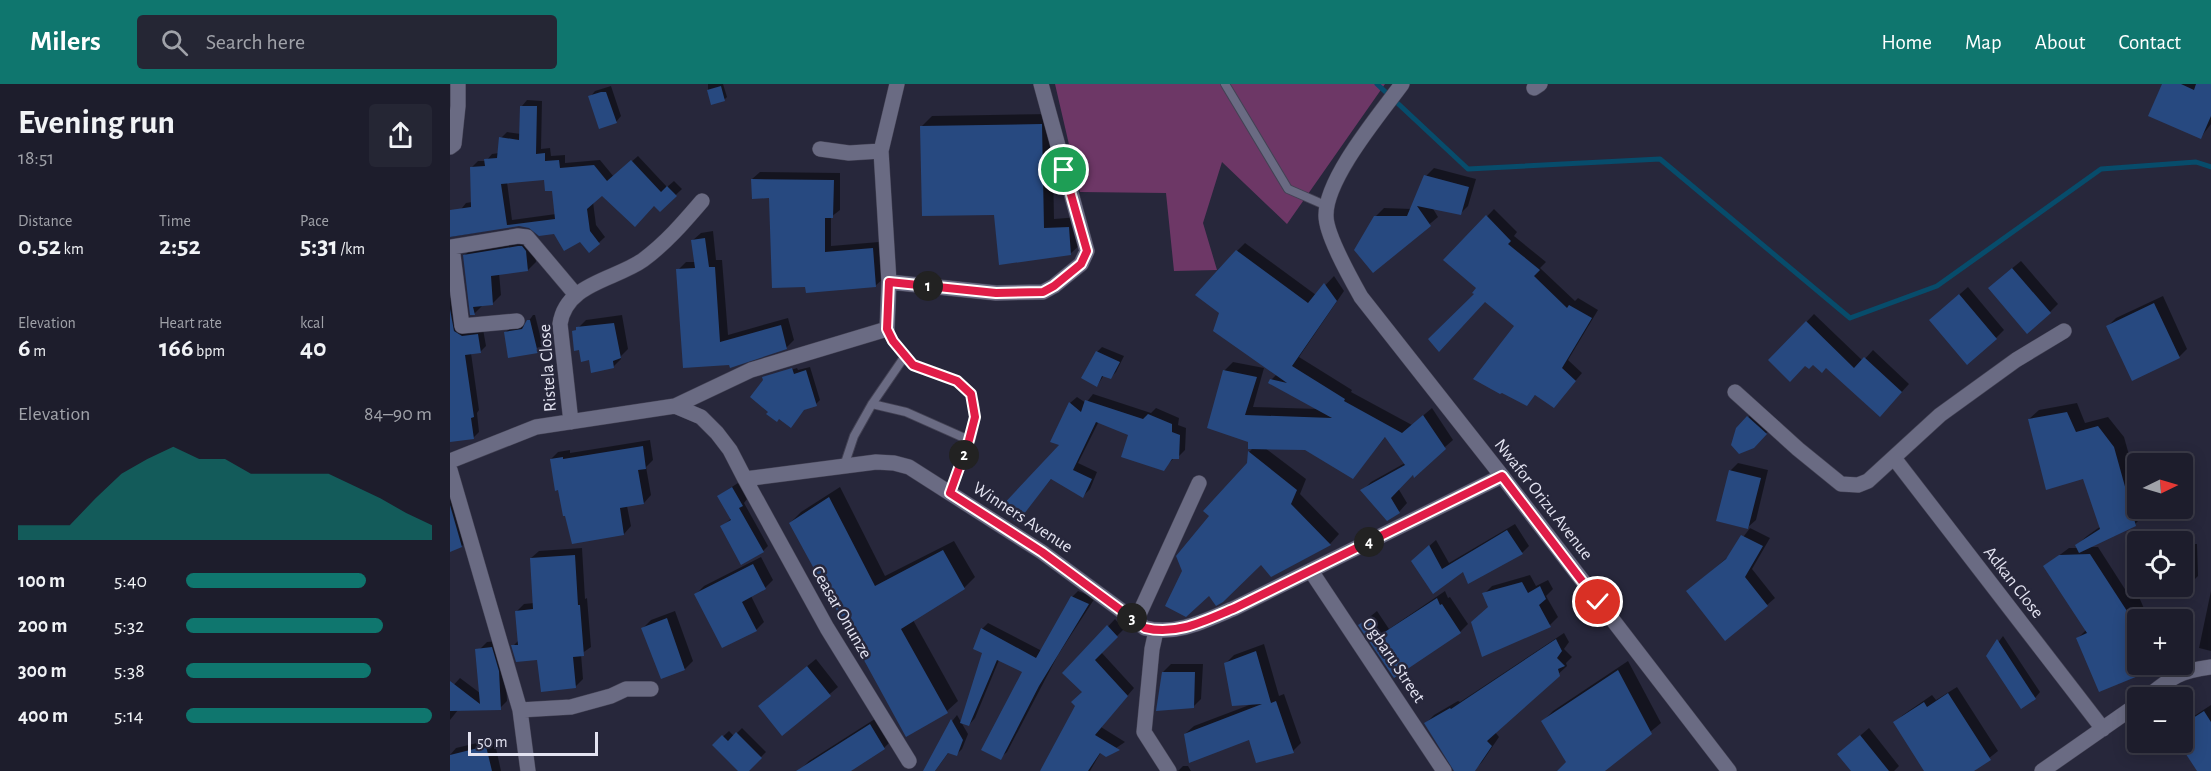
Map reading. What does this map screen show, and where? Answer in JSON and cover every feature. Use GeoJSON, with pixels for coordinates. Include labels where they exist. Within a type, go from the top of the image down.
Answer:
{"type":"FeatureCollection","features":[{"type":"Feature","properties":{"kind":"street"},"geometry":{"type":"LineString","coordinates":[[450,147],[454,144],[458,84]]}},
{"type":"Feature","properties":{"kind":"street"},"geometry":{"type":"LineString","coordinates":[[450,461],[536,427],[675,406],[751,370],[887,329],[889,282],[881,150],[897,84]]}},
{"type":"Feature","properties":{"kind":"street"},"geometry":{"type":"LineString","coordinates":[[889,282],[996,293],[1043,292],[1081,264],[1087,251],[1041,84]]}},
{"type":"Feature","properties":{"kind":"street"},"geometry":{"type":"LineString","coordinates":[[1327,206],[1338,176],[1402,84]]}},
{"type":"Feature","properties":{"kind":"street"},"geometry":{"type":"LineString","coordinates":[[820,150],[849,153],[881,150]]}},
{"type":"Feature","properties":{"kind":"street"},"geometry":{"type":"LineString","coordinates":[[518,321],[462,326],[452,246],[518,236],[528,237],[576,295],[642,261],[674,234],[702,201]]}},
{"type":"Feature","properties":{"kind":"street","name":"Nwafor Orizu Avenue"},"geometry":{"type":"LineString","coordinates":[[1327,206],[1325,218],[1335,246],[1361,297],[1729,771]]}},
{"type":"Feature","properties":{"kind":"street","name":"Ristela Close"},"geometry":{"type":"LineString","coordinates":[[571,422],[560,324],[565,308],[576,295]]}},
{"type":"Feature","properties":{"kind":"street"},"geometry":{"type":"LineString","coordinates":[[1735,392],[1841,484],[1858,485],[1868,481],[1920,431],[1941,415],[2016,360],[2064,331]]}},
{"type":"Feature","properties":{"kind":"street"},"geometry":{"type":"LineString","coordinates":[[675,406],[701,417],[717,433],[730,450],[745,479]]}},
{"type":"Feature","properties":{"kind":"street","name":"Adkan Close"},"geometry":{"type":"LineString","coordinates":[[1894,458],[2103,729]]}},
{"type":"Feature","properties":{"kind":"street","name":"Winners Avenue"},"geometry":{"type":"LineString","coordinates":[[745,479],[876,462],[895,463],[909,467],[1042,552],[1145,628],[1156,631]]}},
{"type":"Feature","properties":{"kind":"street"},"geometry":{"type":"LineString","coordinates":[[450,470],[520,710],[528,771]]}},
{"type":"Feature","properties":{"kind":"street"},"geometry":{"type":"LineString","coordinates":[[1169,771],[1144,732],[1152,649],[1156,631],[1174,630],[1197,624],[1235,608],[1502,476]]}},
{"type":"Feature","properties":{"kind":"street","name":"Ceasar Onunze"},"geometry":{"type":"LineString","coordinates":[[745,479],[827,628],[909,761]]}},
{"type":"Feature","properties":{"kind":"street"},"geometry":{"type":"LineString","coordinates":[[1136,621],[1199,483]]}},
{"type":"Feature","properties":{"kind":"street","name":"Ogbaru Street"},"geometry":{"type":"LineString","coordinates":[[1311,571],[1444,771]]}},
{"type":"Feature","properties":{"kind":"street"},"geometry":{"type":"LineString","coordinates":[[2160,687],[2188,670],[2211,667]]}},
{"type":"Feature","properties":{"kind":"street"},"geometry":{"type":"LineString","coordinates":[[520,710],[571,707],[611,696],[626,689],[651,689]]}},
{"type":"Feature","properties":{"kind":"street"},"geometry":{"type":"LineString","coordinates":[[2042,771],[2127,712]]}},
{"type":"Feature","properties":{"kind":"lane"},"geometry":{"type":"LineString","coordinates":[[1225,84],[1288,189],[1327,206]]}},
{"type":"Feature","properties":{"kind":"lane"},"geometry":{"type":"LineString","coordinates":[[887,329],[893,341],[913,365],[957,381],[971,394],[975,417],[950,493]]}},
{"type":"Feature","properties":{"kind":"lane"},"geometry":{"type":"LineString","coordinates":[[844,466],[854,436],[872,404],[905,356]]}},
{"type":"Feature","properties":{"kind":"lane"},"geometry":{"type":"LineString","coordinates":[[872,404],[906,412],[969,440]]}},
{"type":"Feature","properties":{"kind":"shaded area"},"geometry":{"type":"Polygon","coordinates":[[[1055,84],[1385,84],[1287,224],[1222,162],[1203,223],[1217,270],[1174,271],[1166,193],[1080,192],[1055,84]]]}},
{"type":"Feature","properties":{"kind":"building"},"geometry":{"type":"Polygon","coordinates":[[[2162,84],[2181,84],[2194,90],[2196,84],[2211,84],[2211,116],[2201,139],[2148,116],[2162,84]]]}},
{"type":"Feature","properties":{"kind":"building"},"geometry":{"type":"Polygon","coordinates":[[[721,86],[725,101],[711,105],[707,90],[721,86]]]}},
{"type":"Feature","properties":{"kind":"building"},"geometry":{"type":"Polygon","coordinates":[[[606,92],[617,123],[599,129],[588,96],[606,92]]]}},
{"type":"Feature","properties":{"kind":"building"},"geometry":{"type":"Polygon","coordinates":[[[520,106],[537,106],[536,154],[545,153],[545,161],[559,160],[560,168],[594,165],[607,181],[631,160],[661,192],[667,186],[677,196],[660,212],[654,206],[635,227],[602,196],[587,209],[590,231],[600,244],[589,253],[580,242],[564,251],[554,234],[539,236],[529,228],[519,226],[450,237],[450,210],[471,207],[470,167],[485,166],[484,159],[497,158],[499,137],[519,140],[520,106]],[[544,180],[501,184],[507,225],[555,219],[552,191],[545,191],[544,180]]]}},
{"type":"Feature","properties":{"kind":"building"},"geometry":{"type":"Polygon","coordinates":[[[1042,124],[1044,228],[1069,227],[1071,255],[999,265],[994,215],[922,216],[920,126],[1042,124]]]}},
{"type":"Feature","properties":{"kind":"building"},"geometry":{"type":"Polygon","coordinates":[[[1424,175],[1469,187],[1461,215],[1417,206],[1431,226],[1373,273],[1354,250],[1374,216],[1407,216],[1424,175]]]}},
{"type":"Feature","properties":{"kind":"building"},"geometry":{"type":"Polygon","coordinates":[[[751,179],[834,180],[833,218],[825,218],[825,252],[873,248],[876,287],[806,293],[805,287],[772,288],[769,198],[752,199],[751,179]]]}},
{"type":"Feature","properties":{"kind":"building"},"geometry":{"type":"Polygon","coordinates":[[[1486,215],[1511,241],[1508,244],[1540,270],[1534,276],[1567,308],[1569,305],[1592,318],[1562,368],[1576,381],[1554,408],[1535,395],[1527,406],[1473,379],[1514,326],[1485,302],[1439,352],[1428,339],[1474,294],[1472,293],[1476,288],[1443,260],[1486,215]]]}},
{"type":"Feature","properties":{"kind":"building"},"geometry":{"type":"Polygon","coordinates":[[[705,238],[709,267],[715,267],[720,342],[781,325],[787,349],[730,368],[729,365],[683,368],[676,269],[695,268],[691,240],[705,238]]]}},
{"type":"Feature","properties":{"kind":"building"},"geometry":{"type":"Polygon","coordinates":[[[522,246],[526,251],[528,271],[491,276],[493,305],[473,307],[475,315],[470,315],[463,255],[522,246]]]}},
{"type":"Feature","properties":{"kind":"building"},"geometry":{"type":"Polygon","coordinates":[[[1236,250],[1308,303],[1324,283],[1337,301],[1292,366],[1345,399],[1344,401],[1402,433],[1423,415],[1446,449],[1414,478],[1413,475],[1391,498],[1400,513],[1387,521],[1360,490],[1405,465],[1385,437],[1353,479],[1305,450],[1248,449],[1248,442],[1207,428],[1223,370],[1257,377],[1245,415],[1332,418],[1268,383],[1270,379],[1287,383],[1213,331],[1219,313],[1195,295],[1236,250]]]}},
{"type":"Feature","properties":{"kind":"building"},"geometry":{"type":"Polygon","coordinates":[[[2012,268],[2051,313],[2027,334],[1988,288],[2012,268]]]}},
{"type":"Feature","properties":{"kind":"building"},"geometry":{"type":"Polygon","coordinates":[[[1959,294],[1997,339],[1967,365],[1929,320],[1959,294]]]}},
{"type":"Feature","properties":{"kind":"building"},"geometry":{"type":"Polygon","coordinates":[[[2154,303],[2180,358],[2132,381],[2106,326],[2154,303]]]}},
{"type":"Feature","properties":{"kind":"building"},"geometry":{"type":"Polygon","coordinates":[[[450,309],[454,331],[462,336],[478,334],[481,353],[465,355],[474,417],[471,418],[474,439],[450,442],[450,309]]]}},
{"type":"Feature","properties":{"kind":"building"},"geometry":{"type":"Polygon","coordinates":[[[527,320],[530,320],[538,353],[508,358],[504,332],[522,329],[527,320]]]}},
{"type":"Feature","properties":{"kind":"building"},"geometry":{"type":"Polygon","coordinates":[[[1806,321],[1854,368],[1864,357],[1902,392],[1880,417],[1826,368],[1822,373],[1813,365],[1809,369],[1805,366],[1790,382],[1768,360],[1806,321]]]}},
{"type":"Feature","properties":{"kind":"building"},"geometry":{"type":"Polygon","coordinates":[[[614,323],[621,358],[613,361],[614,368],[591,373],[589,360],[581,362],[579,350],[574,351],[572,331],[576,330],[576,327],[614,323]]]}},
{"type":"Feature","properties":{"kind":"building"},"geometry":{"type":"Polygon","coordinates":[[[1096,351],[1120,362],[1111,379],[1102,376],[1097,387],[1081,378],[1096,351]]]}},
{"type":"Feature","properties":{"kind":"building"},"geometry":{"type":"Polygon","coordinates":[[[792,368],[794,374],[806,370],[817,406],[804,410],[791,428],[779,419],[777,422],[766,414],[768,412],[750,397],[763,380],[762,377],[792,368]]]}},
{"type":"Feature","properties":{"kind":"building"},"geometry":{"type":"Polygon","coordinates":[[[1085,400],[1143,419],[1148,414],[1172,424],[1172,432],[1180,435],[1179,459],[1172,459],[1164,471],[1121,457],[1128,435],[1096,422],[1073,470],[1092,479],[1083,498],[1051,479],[1017,523],[999,509],[1059,445],[1050,442],[1069,402],[1081,412],[1085,400]]]}},
{"type":"Feature","properties":{"kind":"building"},"geometry":{"type":"Polygon","coordinates":[[[2067,412],[2076,432],[2098,426],[2114,447],[2127,494],[2127,519],[2134,519],[2136,526],[2079,553],[2075,545],[2100,529],[2083,479],[2046,490],[2028,419],[2067,412]]]}},
{"type":"Feature","properties":{"kind":"building"},"geometry":{"type":"Polygon","coordinates":[[[1747,416],[1767,434],[1754,448],[1739,454],[1731,445],[1736,428],[1747,416]]]}},
{"type":"Feature","properties":{"kind":"building"},"geometry":{"type":"Polygon","coordinates":[[[643,446],[646,469],[638,470],[644,504],[620,508],[624,535],[572,544],[558,490],[555,491],[550,459],[643,446]]]}},
{"type":"Feature","properties":{"kind":"building"},"geometry":{"type":"Polygon","coordinates":[[[1248,451],[1297,490],[1291,504],[1331,545],[1271,577],[1261,565],[1223,602],[1216,606],[1209,596],[1186,617],[1165,606],[1182,571],[1176,556],[1209,516],[1203,511],[1247,463],[1248,451]]]}},
{"type":"Feature","properties":{"kind":"building"},"geometry":{"type":"Polygon","coordinates":[[[1729,470],[1761,478],[1748,529],[1716,521],[1729,470]]]}},
{"type":"Feature","properties":{"kind":"building"},"geometry":{"type":"Polygon","coordinates":[[[732,487],[743,506],[739,508],[764,552],[741,565],[720,526],[731,520],[717,496],[732,487]]]}},
{"type":"Feature","properties":{"kind":"building"},"geometry":{"type":"Polygon","coordinates":[[[829,497],[875,586],[943,550],[965,589],[901,629],[948,713],[906,737],[789,523],[829,497]]]}},
{"type":"Feature","properties":{"kind":"building"},"geometry":{"type":"Polygon","coordinates":[[[450,505],[462,547],[450,552],[450,505]]]}},
{"type":"Feature","properties":{"kind":"building"},"geometry":{"type":"Polygon","coordinates":[[[1507,530],[1523,554],[1468,584],[1463,572],[1433,594],[1411,561],[1429,545],[1442,569],[1507,530]]]}},
{"type":"Feature","properties":{"kind":"building"},"geometry":{"type":"Polygon","coordinates":[[[1741,535],[1763,546],[1745,577],[1768,606],[1725,641],[1686,591],[1726,559],[1741,535]]]}},
{"type":"Feature","properties":{"kind":"building"},"geometry":{"type":"Polygon","coordinates":[[[2090,554],[2127,611],[2127,675],[2141,675],[2099,692],[2076,638],[2087,633],[2043,566],[2059,555],[2090,554]]]}},
{"type":"Feature","properties":{"kind":"building"},"geometry":{"type":"Polygon","coordinates":[[[575,555],[584,656],[573,657],[576,688],[541,692],[537,660],[516,662],[511,645],[518,645],[515,611],[533,609],[530,558],[575,555]]]}},
{"type":"Feature","properties":{"kind":"building"},"geometry":{"type":"Polygon","coordinates":[[[753,564],[766,589],[742,602],[757,631],[722,648],[694,594],[753,564]]]}},
{"type":"Feature","properties":{"kind":"building"},"geometry":{"type":"Polygon","coordinates":[[[1522,582],[1528,593],[1540,586],[1546,599],[1539,605],[1551,627],[1482,657],[1471,622],[1488,607],[1482,593],[1522,582]]]}},
{"type":"Feature","properties":{"kind":"building"},"geometry":{"type":"Polygon","coordinates":[[[1071,596],[1089,604],[1039,686],[1001,760],[981,750],[1022,672],[997,660],[969,726],[960,723],[982,653],[973,649],[981,628],[1036,658],[1071,596]]]}},
{"type":"Feature","properties":{"kind":"building"},"geometry":{"type":"Polygon","coordinates":[[[1437,598],[1461,633],[1394,678],[1358,625],[1369,618],[1380,635],[1437,598]]]}},
{"type":"Feature","properties":{"kind":"building"},"geometry":{"type":"Polygon","coordinates":[[[667,618],[685,670],[661,679],[641,628],[667,618]]]}},
{"type":"Feature","properties":{"kind":"building"},"geometry":{"type":"Polygon","coordinates":[[[1107,625],[1118,637],[1095,660],[1128,696],[1095,735],[1120,750],[1106,757],[1100,753],[1088,771],[1040,771],[1075,706],[1071,702],[1082,692],[1062,673],[1107,625]]]}},
{"type":"Feature","properties":{"kind":"building"},"geometry":{"type":"Polygon","coordinates":[[[1556,639],[1562,651],[1557,658],[1565,666],[1558,669],[1560,676],[1487,741],[1492,746],[1475,771],[1454,771],[1424,723],[1451,709],[1556,639]]]}},
{"type":"Feature","properties":{"kind":"building"},"geometry":{"type":"Polygon","coordinates":[[[1997,639],[2036,699],[2021,709],[1986,656],[1997,639]]]}},
{"type":"Feature","properties":{"kind":"building"},"geometry":{"type":"Polygon","coordinates":[[[492,647],[499,671],[501,710],[450,711],[450,681],[480,704],[475,649],[492,647]]]}},
{"type":"Feature","properties":{"kind":"building"},"geometry":{"type":"Polygon","coordinates":[[[1256,651],[1271,703],[1276,701],[1294,753],[1256,763],[1249,740],[1189,763],[1184,734],[1262,704],[1232,706],[1224,663],[1256,651]]]}},
{"type":"Feature","properties":{"kind":"building"},"geometry":{"type":"Polygon","coordinates":[[[807,666],[831,696],[782,736],[758,706],[807,666]]]}},
{"type":"Feature","properties":{"kind":"building"},"geometry":{"type":"Polygon","coordinates":[[[1618,670],[1652,734],[1605,771],[1557,771],[1566,762],[1541,721],[1618,670]]]}},
{"type":"Feature","properties":{"kind":"building"},"geometry":{"type":"Polygon","coordinates":[[[1162,672],[1195,672],[1194,708],[1156,711],[1162,672]]]}},
{"type":"Feature","properties":{"kind":"building"},"geometry":{"type":"Polygon","coordinates":[[[1948,693],[1991,760],[1974,771],[1924,771],[1893,722],[1924,702],[1927,707],[1948,693]]]}},
{"type":"Feature","properties":{"kind":"building"},"geometry":{"type":"Polygon","coordinates":[[[2204,711],[2211,722],[2211,771],[2197,771],[2185,753],[2193,753],[2193,718],[2204,711]]]}},
{"type":"Feature","properties":{"kind":"building"},"geometry":{"type":"Polygon","coordinates":[[[951,719],[963,740],[957,756],[948,753],[935,771],[923,771],[951,719]]]}},
{"type":"Feature","properties":{"kind":"building"},"geometry":{"type":"Polygon","coordinates":[[[870,724],[885,749],[851,771],[796,771],[870,724]]]}},
{"type":"Feature","properties":{"kind":"building"},"geometry":{"type":"Polygon","coordinates":[[[736,732],[762,758],[749,771],[738,771],[712,745],[722,735],[728,741],[736,732]]]}},
{"type":"Feature","properties":{"kind":"building"},"geometry":{"type":"Polygon","coordinates":[[[1860,735],[1889,771],[1851,771],[1837,754],[1860,735]]]}},
{"type":"Feature","properties":{"kind":"building"},"geometry":{"type":"Polygon","coordinates":[[[486,746],[492,771],[450,771],[450,755],[486,746]]]}},
{"type":"Feature","properties":{"kind":"waterway"},"geometry":{"type":"LineString","coordinates":[[1377,84],[1468,169],[1660,159],[1850,318],[1937,286],[2101,169],[2196,162],[2211,167]]}},
{"type":"Feature","properties":{"kind":"route"},"geometry":{"type":"LineString","coordinates":[[1064,170],[1087,251],[1081,264],[1054,286],[1043,292],[996,293],[889,282],[887,329],[893,341],[913,365],[957,381],[971,394],[975,417],[950,493],[1042,552],[1145,628],[1156,631],[1174,630],[1197,624],[1235,608],[1502,476],[1598,602]]}}]}
